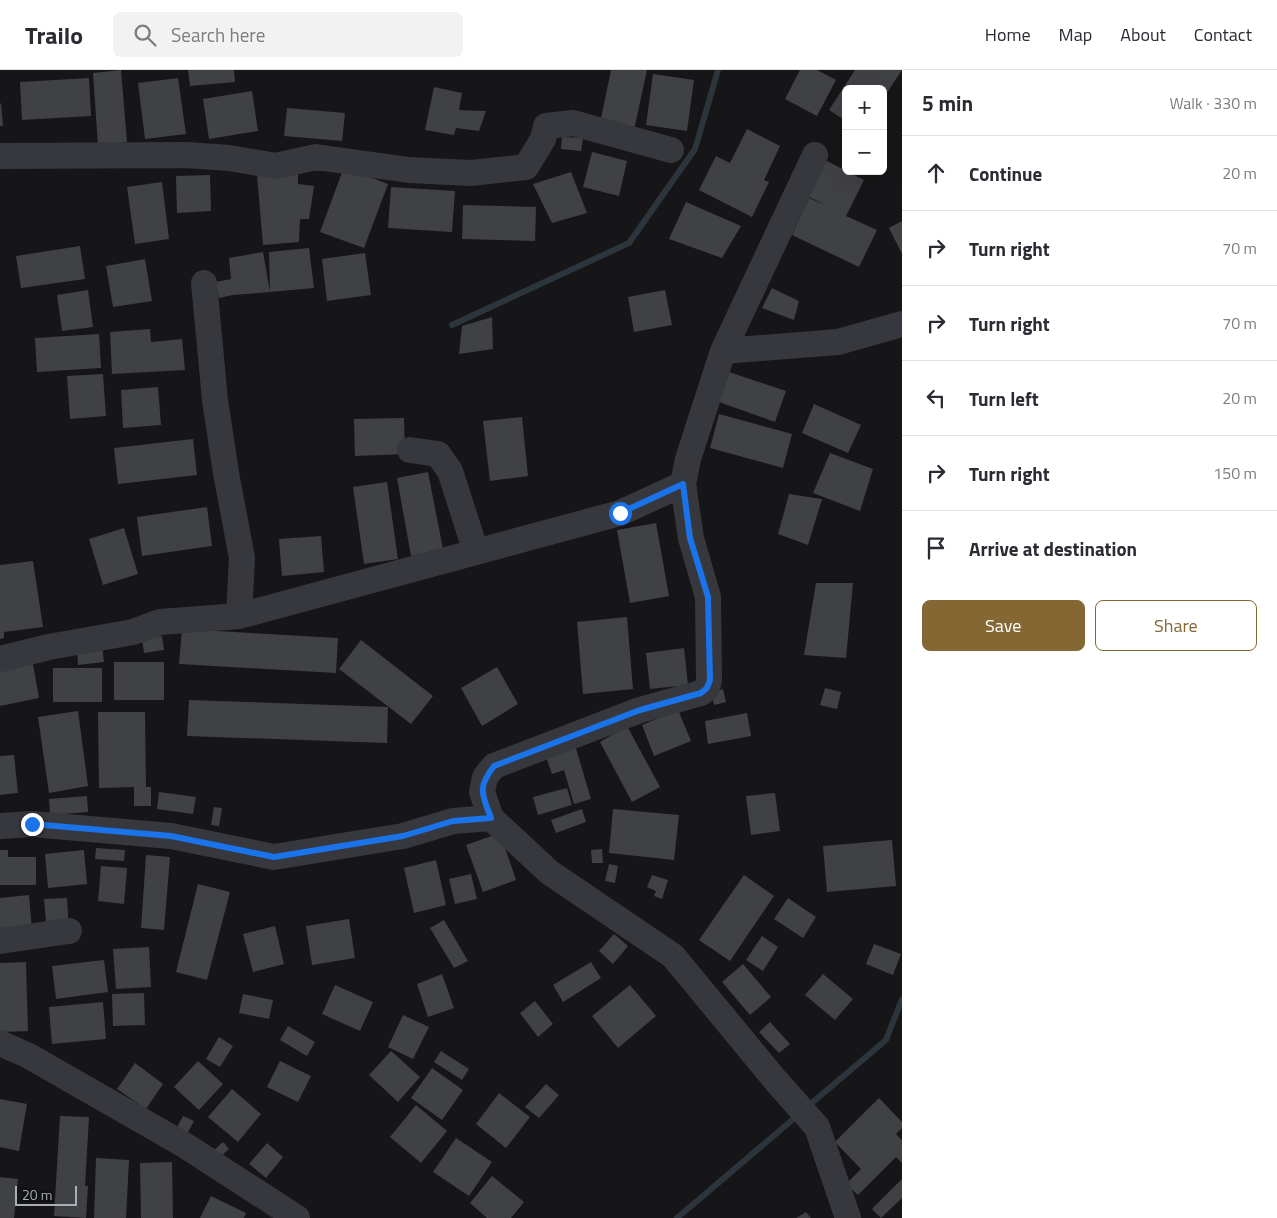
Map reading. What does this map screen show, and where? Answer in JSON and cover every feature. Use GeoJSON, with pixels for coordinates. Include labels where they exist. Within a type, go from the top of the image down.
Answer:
{"type":"FeatureCollection","features":[{"type":"Feature","properties":{"kind":"street"},"geometry":{"type":"LineString","coordinates":[[0,156],[186,155],[229,158],[276,166],[316,158],[409,170],[471,173],[526,166],[543,139],[546,126],[573,123],[671,150]]}},
{"type":"Feature","properties":{"kind":"street"},"geometry":{"type":"LineString","coordinates":[[815,155],[723,351],[688,458],[683,484],[690,538],[708,597],[710,680],[707,688],[701,693],[640,710],[494,766],[485,777],[482,792],[491,818],[549,872],[673,956],[777,1082],[817,1127],[848,1218]]}},
{"type":"Feature","properties":{"kind":"street"},"geometry":{"type":"LineString","coordinates":[[204,283],[215,400],[242,558],[239,616]]}},
{"type":"Feature","properties":{"kind":"street"},"geometry":{"type":"LineString","coordinates":[[723,351],[838,342],[902,324]]}},
{"type":"Feature","properties":{"kind":"street"},"geometry":{"type":"LineString","coordinates":[[410,450],[438,454],[450,471],[476,552]]}},
{"type":"Feature","properties":{"kind":"street"},"geometry":{"type":"LineString","coordinates":[[0,659],[49,647],[133,632],[160,622],[239,616],[620,513],[683,484]]}},
{"type":"Feature","properties":{"kind":"street"},"geometry":{"type":"LineString","coordinates":[[0,826],[32,824],[171,836],[274,857],[403,836],[453,821],[491,818]]}},
{"type":"Feature","properties":{"kind":"street"},"geometry":{"type":"LineString","coordinates":[[0,940],[69,932]]}},
{"type":"Feature","properties":{"kind":"street"},"geometry":{"type":"LineString","coordinates":[[0,1043],[29,1056],[186,1146],[297,1218]]}},
{"type":"Feature","properties":{"kind":"building"},"geometry":{"type":"Polygon","coordinates":[[[121,70],[127,142],[98,145],[93,73],[121,70]]]}},
{"type":"Feature","properties":{"kind":"building"},"geometry":{"type":"Polygon","coordinates":[[[188,70],[234,70],[235,82],[190,86],[188,70]]]}},
{"type":"Feature","properties":{"kind":"building"},"geometry":{"type":"Polygon","coordinates":[[[611,70],[647,70],[634,130],[600,123],[611,70]]]}},
{"type":"Feature","properties":{"kind":"building"},"geometry":{"type":"Polygon","coordinates":[[[800,70],[817,70],[836,80],[817,116],[785,99],[800,70]]]}},
{"type":"Feature","properties":{"kind":"building"},"geometry":{"type":"Polygon","coordinates":[[[855,70],[902,70],[887,93],[887,85],[845,85],[855,70]]]}},
{"type":"Feature","properties":{"kind":"building"},"geometry":{"type":"Polygon","coordinates":[[[653,74],[694,80],[687,131],[646,125],[653,74]]]}},
{"type":"Feature","properties":{"kind":"building"},"geometry":{"type":"Polygon","coordinates":[[[89,78],[91,116],[22,120],[20,82],[89,78]]]}},
{"type":"Feature","properties":{"kind":"building"},"geometry":{"type":"Polygon","coordinates":[[[178,78],[186,134],[145,139],[138,83],[178,78]]]}},
{"type":"Feature","properties":{"kind":"building"},"geometry":{"type":"Polygon","coordinates":[[[434,87],[462,93],[459,110],[486,111],[479,131],[456,128],[454,135],[425,130],[434,87]]]}},
{"type":"Feature","properties":{"kind":"building"},"geometry":{"type":"Polygon","coordinates":[[[842,90],[842,118],[829,110],[842,90]]]}},
{"type":"Feature","properties":{"kind":"building"},"geometry":{"type":"Polygon","coordinates":[[[252,91],[258,131],[209,139],[203,99],[252,91]]]}},
{"type":"Feature","properties":{"kind":"building"},"geometry":{"type":"Polygon","coordinates":[[[1,103],[3,126],[0,126],[1,103]]]}},
{"type":"Feature","properties":{"kind":"building"},"geometry":{"type":"Polygon","coordinates":[[[287,108],[345,113],[342,141],[284,136],[287,108]]]}},
{"type":"Feature","properties":{"kind":"building"},"geometry":{"type":"Polygon","coordinates":[[[747,129],[780,146],[764,180],[769,182],[752,217],[699,190],[716,156],[730,163],[747,129]]]}},
{"type":"Feature","properties":{"kind":"building"},"geometry":{"type":"Polygon","coordinates":[[[562,137],[583,138],[581,151],[561,149],[562,137]]]}},
{"type":"Feature","properties":{"kind":"building"},"geometry":{"type":"Polygon","coordinates":[[[592,152],[627,161],[619,196],[583,187],[592,152]]]}},
{"type":"Feature","properties":{"kind":"building"},"geometry":{"type":"Polygon","coordinates":[[[825,160],[842,169],[842,175],[854,175],[864,180],[846,216],[877,230],[859,267],[792,235],[809,198],[828,206],[807,196],[825,160]]]}},
{"type":"Feature","properties":{"kind":"building"},"geometry":{"type":"Polygon","coordinates":[[[344,167],[388,184],[364,248],[320,232],[344,167]]]}},
{"type":"Feature","properties":{"kind":"building"},"geometry":{"type":"Polygon","coordinates":[[[298,171],[298,184],[314,186],[309,219],[300,219],[299,242],[263,245],[257,175],[298,171]]]}},
{"type":"Feature","properties":{"kind":"building"},"geometry":{"type":"Polygon","coordinates":[[[571,172],[587,213],[552,223],[533,184],[571,172]]]}},
{"type":"Feature","properties":{"kind":"building"},"geometry":{"type":"Polygon","coordinates":[[[210,175],[211,211],[177,213],[176,176],[210,175]]]}},
{"type":"Feature","properties":{"kind":"building"},"geometry":{"type":"Polygon","coordinates":[[[162,182],[169,239],[135,244],[127,187],[162,182]]]}},
{"type":"Feature","properties":{"kind":"building"},"geometry":{"type":"Polygon","coordinates":[[[391,187],[455,191],[452,232],[388,228],[391,187]]]}},
{"type":"Feature","properties":{"kind":"building"},"geometry":{"type":"Polygon","coordinates":[[[686,202],[741,226],[722,258],[669,239],[686,202]]]}},
{"type":"Feature","properties":{"kind":"building"},"geometry":{"type":"Polygon","coordinates":[[[463,205],[536,207],[535,241],[462,239],[463,205]]]}},
{"type":"Feature","properties":{"kind":"building"},"geometry":{"type":"Polygon","coordinates":[[[902,221],[902,254],[889,228],[902,221]]]}},
{"type":"Feature","properties":{"kind":"building"},"geometry":{"type":"Polygon","coordinates":[[[80,246],[85,279],[21,288],[16,256],[80,246]]]}},
{"type":"Feature","properties":{"kind":"building"},"geometry":{"type":"Polygon","coordinates":[[[309,248],[314,288],[270,292],[269,252],[309,248]]]}},
{"type":"Feature","properties":{"kind":"building"},"geometry":{"type":"Polygon","coordinates":[[[263,252],[270,292],[219,298],[216,282],[231,279],[229,258],[263,252]]]}},
{"type":"Feature","properties":{"kind":"building"},"geometry":{"type":"Polygon","coordinates":[[[365,253],[371,295],[327,301],[322,259],[365,253]]]}},
{"type":"Feature","properties":{"kind":"building"},"geometry":{"type":"Polygon","coordinates":[[[145,259],[152,301],[113,307],[106,266],[145,259]]]}},
{"type":"Feature","properties":{"kind":"building"},"geometry":{"type":"Polygon","coordinates":[[[772,288],[799,301],[794,320],[762,308],[772,288]]]}},
{"type":"Feature","properties":{"kind":"building"},"geometry":{"type":"Polygon","coordinates":[[[88,290],[93,327],[62,331],[57,295],[88,290]]]}},
{"type":"Feature","properties":{"kind":"building"},"geometry":{"type":"Polygon","coordinates":[[[665,290],[672,325],[634,332],[628,297],[665,290]]]}},
{"type":"Feature","properties":{"kind":"building"},"geometry":{"type":"Polygon","coordinates":[[[492,317],[493,349],[459,354],[462,326],[492,317]]]}},
{"type":"Feature","properties":{"kind":"building"},"geometry":{"type":"Polygon","coordinates":[[[150,329],[151,342],[182,339],[185,370],[112,374],[110,332],[150,329]]]}},
{"type":"Feature","properties":{"kind":"building"},"geometry":{"type":"Polygon","coordinates":[[[99,334],[101,368],[37,372],[35,338],[99,334]]]}},
{"type":"Feature","properties":{"kind":"building"},"geometry":{"type":"Polygon","coordinates":[[[726,371],[786,391],[775,422],[716,401],[726,371]]]}},
{"type":"Feature","properties":{"kind":"building"},"geometry":{"type":"Polygon","coordinates":[[[103,374],[106,416],[70,419],[67,376],[103,374]]]}},
{"type":"Feature","properties":{"kind":"building"},"geometry":{"type":"Polygon","coordinates":[[[158,387],[161,425],[123,428],[121,390],[158,387]]]}},
{"type":"Feature","properties":{"kind":"building"},"geometry":{"type":"Polygon","coordinates":[[[814,404],[861,425],[848,453],[802,433],[814,404]]]}},
{"type":"Feature","properties":{"kind":"building"},"geometry":{"type":"Polygon","coordinates":[[[719,414],[792,434],[783,468],[710,448],[719,414]]]}},
{"type":"Feature","properties":{"kind":"building"},"geometry":{"type":"Polygon","coordinates":[[[522,417],[528,476],[490,481],[483,421],[522,417]]]}},
{"type":"Feature","properties":{"kind":"building"},"geometry":{"type":"Polygon","coordinates":[[[404,418],[405,454],[355,456],[354,419],[404,418]]]}},
{"type":"Feature","properties":{"kind":"building"},"geometry":{"type":"Polygon","coordinates":[[[193,439],[197,475],[118,484],[114,448],[193,439]]]}},
{"type":"Feature","properties":{"kind":"building"},"geometry":{"type":"Polygon","coordinates":[[[830,453],[873,469],[860,511],[813,493],[830,453]]]}},
{"type":"Feature","properties":{"kind":"building"},"geometry":{"type":"Polygon","coordinates":[[[428,472],[443,549],[411,556],[397,478],[428,472]]]}},
{"type":"Feature","properties":{"kind":"building"},"geometry":{"type":"Polygon","coordinates":[[[387,482],[398,559],[364,564],[353,487],[387,482]]]}},
{"type":"Feature","properties":{"kind":"building"},"geometry":{"type":"Polygon","coordinates":[[[789,494],[822,499],[808,545],[778,534],[789,494]]]}},
{"type":"Feature","properties":{"kind":"building"},"geometry":{"type":"Polygon","coordinates":[[[207,507],[212,546],[142,556],[137,517],[207,507]]]}},
{"type":"Feature","properties":{"kind":"building"},"geometry":{"type":"Polygon","coordinates":[[[656,523],[669,596],[630,603],[617,530],[656,523]]]}},
{"type":"Feature","properties":{"kind":"building"},"geometry":{"type":"Polygon","coordinates":[[[124,528],[138,574],[103,585],[89,539],[124,528]]]}},
{"type":"Feature","properties":{"kind":"building"},"geometry":{"type":"Polygon","coordinates":[[[321,536],[324,572],[282,576],[279,539],[321,536]]]}},
{"type":"Feature","properties":{"kind":"building"},"geometry":{"type":"Polygon","coordinates":[[[33,561],[43,627],[4,632],[4,638],[0,639],[0,565],[33,561]]]}},
{"type":"Feature","properties":{"kind":"building"},"geometry":{"type":"Polygon","coordinates":[[[816,583],[853,583],[846,658],[804,655],[816,583]]]}},
{"type":"Feature","properties":{"kind":"building"},"geometry":{"type":"Polygon","coordinates":[[[627,617],[633,689],[583,694],[577,622],[627,617]]]}},
{"type":"Feature","properties":{"kind":"building"},"geometry":{"type":"Polygon","coordinates":[[[182,629],[338,638],[336,673],[179,664],[182,629]]]}},
{"type":"Feature","properties":{"kind":"building"},"geometry":{"type":"Polygon","coordinates":[[[162,636],[164,650],[144,653],[142,639],[162,636]]]}},
{"type":"Feature","properties":{"kind":"building"},"geometry":{"type":"Polygon","coordinates":[[[361,640],[433,696],[411,724],[339,669],[361,640]]]}},
{"type":"Feature","properties":{"kind":"building"},"geometry":{"type":"Polygon","coordinates":[[[102,646],[104,662],[78,665],[77,649],[102,646]]]}},
{"type":"Feature","properties":{"kind":"building"},"geometry":{"type":"Polygon","coordinates":[[[684,648],[688,685],[650,689],[646,653],[684,648]]]}},
{"type":"Feature","properties":{"kind":"building"},"geometry":{"type":"Polygon","coordinates":[[[114,662],[164,662],[164,700],[114,700],[114,662]]]}},
{"type":"Feature","properties":{"kind":"building"},"geometry":{"type":"Polygon","coordinates":[[[33,664],[39,698],[0,706],[0,671],[33,664]]]}},
{"type":"Feature","properties":{"kind":"building"},"geometry":{"type":"Polygon","coordinates":[[[497,667],[518,704],[482,726],[461,688],[497,667]]]}},
{"type":"Feature","properties":{"kind":"building"},"geometry":{"type":"Polygon","coordinates":[[[53,668],[102,668],[102,702],[53,702],[53,668]]]}},
{"type":"Feature","properties":{"kind":"building"},"geometry":{"type":"Polygon","coordinates":[[[825,688],[841,692],[837,709],[820,705],[825,688]]]}},
{"type":"Feature","properties":{"kind":"building"},"geometry":{"type":"Polygon","coordinates":[[[723,689],[726,702],[714,705],[711,692],[723,689]]]}},
{"type":"Feature","properties":{"kind":"building"},"geometry":{"type":"Polygon","coordinates":[[[189,700],[388,707],[387,743],[187,736],[189,700]]]}},
{"type":"Feature","properties":{"kind":"building"},"geometry":{"type":"Polygon","coordinates":[[[678,710],[691,741],[654,756],[642,725],[678,710]]]}},
{"type":"Feature","properties":{"kind":"building"},"geometry":{"type":"Polygon","coordinates":[[[78,711],[88,786],[49,793],[38,717],[78,711]]]}},
{"type":"Feature","properties":{"kind":"building"},"geometry":{"type":"Polygon","coordinates":[[[98,712],[145,712],[146,787],[151,787],[151,806],[134,806],[134,787],[99,788],[98,712]]]}},
{"type":"Feature","properties":{"kind":"building"},"geometry":{"type":"Polygon","coordinates":[[[747,713],[751,736],[708,744],[705,721],[747,713]]]}},
{"type":"Feature","properties":{"kind":"building"},"geometry":{"type":"Polygon","coordinates":[[[627,726],[660,787],[632,802],[600,742],[627,726]]]}},
{"type":"Feature","properties":{"kind":"building"},"geometry":{"type":"Polygon","coordinates":[[[575,745],[591,799],[574,804],[564,770],[552,774],[545,754],[575,745]]]}},
{"type":"Feature","properties":{"kind":"building"},"geometry":{"type":"Polygon","coordinates":[[[14,755],[18,793],[0,795],[0,756],[14,755]]]}},
{"type":"Feature","properties":{"kind":"building"},"geometry":{"type":"Polygon","coordinates":[[[567,788],[572,805],[538,815],[533,797],[567,788]]]}},
{"type":"Feature","properties":{"kind":"building"},"geometry":{"type":"Polygon","coordinates":[[[159,792],[196,797],[193,814],[157,809],[159,792]]]}},
{"type":"Feature","properties":{"kind":"building"},"geometry":{"type":"Polygon","coordinates":[[[775,793],[780,831],[751,835],[746,796],[775,793]]]}},
{"type":"Feature","properties":{"kind":"building"},"geometry":{"type":"Polygon","coordinates":[[[87,796],[88,812],[50,815],[49,799],[87,796]]]}},
{"type":"Feature","properties":{"kind":"building"},"geometry":{"type":"Polygon","coordinates":[[[214,807],[222,808],[219,826],[211,825],[214,807]]]}},
{"type":"Feature","properties":{"kind":"building"},"geometry":{"type":"Polygon","coordinates":[[[582,809],[586,822],[556,833],[551,820],[582,809]]]}},
{"type":"Feature","properties":{"kind":"building"},"geometry":{"type":"Polygon","coordinates":[[[613,809],[679,815],[674,860],[609,853],[613,809]]]}},
{"type":"Feature","properties":{"kind":"building"},"geometry":{"type":"Polygon","coordinates":[[[500,833],[516,880],[483,892],[466,845],[500,833]]]}},
{"type":"Feature","properties":{"kind":"building"},"geometry":{"type":"Polygon","coordinates":[[[892,840],[896,886],[827,892],[823,846],[892,840]]]}},
{"type":"Feature","properties":{"kind":"building"},"geometry":{"type":"Polygon","coordinates":[[[96,848],[125,850],[124,861],[95,859],[96,848]]]}},
{"type":"Feature","properties":{"kind":"building"},"geometry":{"type":"Polygon","coordinates":[[[602,849],[603,863],[592,863],[591,850],[602,849]]]}},
{"type":"Feature","properties":{"kind":"building"},"geometry":{"type":"Polygon","coordinates":[[[0,850],[8,850],[8,857],[36,857],[36,885],[0,885],[0,850]]]}},
{"type":"Feature","properties":{"kind":"building"},"geometry":{"type":"Polygon","coordinates":[[[84,850],[87,884],[48,888],[45,854],[84,850]]]}},
{"type":"Feature","properties":{"kind":"building"},"geometry":{"type":"Polygon","coordinates":[[[146,855],[170,857],[164,930],[141,928],[146,855]]]}},
{"type":"Feature","properties":{"kind":"building"},"geometry":{"type":"Polygon","coordinates":[[[436,860],[446,905],[414,913],[404,868],[436,860]]]}},
{"type":"Feature","properties":{"kind":"building"},"geometry":{"type":"Polygon","coordinates":[[[609,864],[618,866],[615,883],[605,881],[609,864]]]}},
{"type":"Feature","properties":{"kind":"building"},"geometry":{"type":"Polygon","coordinates":[[[101,866],[127,868],[124,904],[98,901],[101,866]]]}},
{"type":"Feature","properties":{"kind":"building"},"geometry":{"type":"Polygon","coordinates":[[[471,874],[477,899],[455,904],[449,879],[471,874]]]}},
{"type":"Feature","properties":{"kind":"building"},"geometry":{"type":"Polygon","coordinates":[[[652,875],[668,880],[662,899],[654,896],[656,891],[647,887],[652,875]]]}},
{"type":"Feature","properties":{"kind":"building"},"geometry":{"type":"Polygon","coordinates":[[[744,875],[774,896],[730,961],[699,940],[744,875]]]}},
{"type":"Feature","properties":{"kind":"building"},"geometry":{"type":"Polygon","coordinates":[[[198,884],[230,892],[207,980],[176,972],[198,884]]]}},
{"type":"Feature","properties":{"kind":"building"},"geometry":{"type":"Polygon","coordinates":[[[29,895],[32,931],[0,933],[0,898],[29,895]]]}},
{"type":"Feature","properties":{"kind":"building"},"geometry":{"type":"Polygon","coordinates":[[[67,898],[69,930],[47,932],[44,899],[67,898]]]}},
{"type":"Feature","properties":{"kind":"building"},"geometry":{"type":"Polygon","coordinates":[[[788,898],[816,917],[803,938],[774,919],[788,898]]]}},
{"type":"Feature","properties":{"kind":"building"},"geometry":{"type":"Polygon","coordinates":[[[349,919],[355,958],[312,965],[306,926],[349,919]]]}},
{"type":"Feature","properties":{"kind":"building"},"geometry":{"type":"Polygon","coordinates":[[[444,920],[468,961],[454,968],[430,928],[444,920]]]}},
{"type":"Feature","properties":{"kind":"building"},"geometry":{"type":"Polygon","coordinates":[[[275,926],[284,964],[253,972],[243,934],[275,926]]]}},
{"type":"Feature","properties":{"kind":"building"},"geometry":{"type":"Polygon","coordinates":[[[614,934],[628,946],[613,964],[599,951],[614,934]]]}},
{"type":"Feature","properties":{"kind":"building"},"geometry":{"type":"Polygon","coordinates":[[[762,936],[778,947],[763,971],[746,960],[762,936]]]}},
{"type":"Feature","properties":{"kind":"building"},"geometry":{"type":"Polygon","coordinates":[[[874,944],[901,954],[893,975],[866,964],[874,944]]]}},
{"type":"Feature","properties":{"kind":"building"},"geometry":{"type":"Polygon","coordinates":[[[149,947],[151,987],[116,989],[113,949],[149,947]]]}},
{"type":"Feature","properties":{"kind":"building"},"geometry":{"type":"Polygon","coordinates":[[[104,960],[108,992],[56,999],[52,966],[104,960]]]}},
{"type":"Feature","properties":{"kind":"building"},"geometry":{"type":"Polygon","coordinates":[[[26,962],[28,1031],[0,1032],[0,963],[26,962]]]}},
{"type":"Feature","properties":{"kind":"building"},"geometry":{"type":"Polygon","coordinates":[[[591,962],[601,978],[563,1002],[553,985],[591,962]]]}},
{"type":"Feature","properties":{"kind":"building"},"geometry":{"type":"Polygon","coordinates":[[[743,964],[771,997],[750,1015],[722,982],[743,964]]]}},
{"type":"Feature","properties":{"kind":"building"},"geometry":{"type":"Polygon","coordinates":[[[442,974],[454,1008],[428,1017],[417,984],[442,974]]]}},
{"type":"Feature","properties":{"kind":"building"},"geometry":{"type":"Polygon","coordinates":[[[823,974],[853,999],[835,1020],[805,995],[823,974]]]}},
{"type":"Feature","properties":{"kind":"building"},"geometry":{"type":"Polygon","coordinates":[[[335,985],[373,1002],[360,1031],[322,1014],[335,985]]]}},
{"type":"Feature","properties":{"kind":"building"},"geometry":{"type":"Polygon","coordinates":[[[630,985],[656,1016],[618,1048],[592,1016],[630,985]]]}},
{"type":"Feature","properties":{"kind":"building"},"geometry":{"type":"Polygon","coordinates":[[[144,993],[145,1025],[113,1026],[112,994],[144,993]]]}},
{"type":"Feature","properties":{"kind":"building"},"geometry":{"type":"Polygon","coordinates":[[[243,994],[273,1000],[269,1019],[239,1013],[243,994]]]}},
{"type":"Feature","properties":{"kind":"building"},"geometry":{"type":"Polygon","coordinates":[[[535,1001],[553,1024],[538,1037],[520,1013],[535,1001]]]}},
{"type":"Feature","properties":{"kind":"building"},"geometry":{"type":"Polygon","coordinates":[[[103,1002],[106,1039],[52,1044],[49,1007],[103,1002]]]}},
{"type":"Feature","properties":{"kind":"building"},"geometry":{"type":"Polygon","coordinates":[[[403,1015],[429,1027],[413,1059],[388,1047],[403,1015]]]}},
{"type":"Feature","properties":{"kind":"building"},"geometry":{"type":"Polygon","coordinates":[[[770,1022],[790,1044],[779,1053],[759,1032],[770,1022]]]}},
{"type":"Feature","properties":{"kind":"building"},"geometry":{"type":"Polygon","coordinates":[[[288,1026],[315,1042],[307,1056],[280,1040],[288,1026]]]}},
{"type":"Feature","properties":{"kind":"building"},"geometry":{"type":"Polygon","coordinates":[[[219,1037],[233,1046],[220,1067],[206,1059],[219,1037]]]}},
{"type":"Feature","properties":{"kind":"building"},"geometry":{"type":"Polygon","coordinates":[[[391,1051],[420,1077],[398,1102],[369,1075],[391,1051]]]}},
{"type":"Feature","properties":{"kind":"building"},"geometry":{"type":"Polygon","coordinates":[[[441,1051],[469,1069],[462,1080],[434,1062],[441,1051]]]}},
{"type":"Feature","properties":{"kind":"building"},"geometry":{"type":"Polygon","coordinates":[[[198,1061],[223,1084],[199,1110],[174,1087],[198,1061]]]}},
{"type":"Feature","properties":{"kind":"building"},"geometry":{"type":"Polygon","coordinates":[[[280,1061],[311,1076],[298,1102],[267,1087],[280,1061]]]}},
{"type":"Feature","properties":{"kind":"building"},"geometry":{"type":"Polygon","coordinates":[[[135,1063],[163,1084],[146,1109],[117,1089],[135,1063]]]}},
{"type":"Feature","properties":{"kind":"building"},"geometry":{"type":"Polygon","coordinates":[[[432,1068],[463,1090],[442,1120],[411,1098],[432,1068]]]}},
{"type":"Feature","properties":{"kind":"building"},"geometry":{"type":"Polygon","coordinates":[[[546,1084],[559,1095],[539,1118],[525,1107],[546,1084]]]}},
{"type":"Feature","properties":{"kind":"building"},"geometry":{"type":"Polygon","coordinates":[[[232,1089],[261,1114],[238,1142],[208,1117],[232,1089]]]}},
{"type":"Feature","properties":{"kind":"building"},"geometry":{"type":"Polygon","coordinates":[[[499,1093],[530,1117],[506,1148],[476,1124],[499,1093]]]}},
{"type":"Feature","properties":{"kind":"building"},"geometry":{"type":"Polygon","coordinates":[[[879,1098],[902,1122],[902,1128],[896,1134],[902,1140],[902,1163],[896,1157],[858,1195],[846,1184],[861,1169],[835,1142],[879,1098]]]}},
{"type":"Feature","properties":{"kind":"building"},"geometry":{"type":"Polygon","coordinates":[[[0,1099],[27,1104],[19,1151],[0,1147],[0,1099]]]}},
{"type":"Feature","properties":{"kind":"building"},"geometry":{"type":"Polygon","coordinates":[[[416,1105],[447,1131],[421,1163],[390,1137],[416,1105]]]}},
{"type":"Feature","properties":{"kind":"building"},"geometry":{"type":"Polygon","coordinates":[[[60,1116],[89,1117],[85,1186],[88,1186],[86,1218],[54,1216],[60,1116]]]}},
{"type":"Feature","properties":{"kind":"building"},"geometry":{"type":"Polygon","coordinates":[[[183,1116],[194,1121],[187,1134],[176,1129],[183,1116]]]}},
{"type":"Feature","properties":{"kind":"building"},"geometry":{"type":"Polygon","coordinates":[[[456,1138],[492,1162],[469,1196],[433,1172],[456,1138]]]}},
{"type":"Feature","properties":{"kind":"building"},"geometry":{"type":"Polygon","coordinates":[[[223,1142],[229,1149],[218,1159],[212,1152],[223,1142]]]}},
{"type":"Feature","properties":{"kind":"building"},"geometry":{"type":"Polygon","coordinates":[[[267,1143],[283,1157],[266,1178],[249,1164],[267,1143]]]}},
{"type":"Feature","properties":{"kind":"building"},"geometry":{"type":"Polygon","coordinates":[[[96,1158],[129,1160],[126,1218],[94,1218],[96,1158]]]}},
{"type":"Feature","properties":{"kind":"building"},"geometry":{"type":"Polygon","coordinates":[[[172,1162],[173,1218],[141,1218],[140,1163],[172,1162]]]}},
{"type":"Feature","properties":{"kind":"building"},"geometry":{"type":"Polygon","coordinates":[[[492,1176],[524,1202],[511,1218],[487,1218],[470,1203],[492,1176]]]}},
{"type":"Feature","properties":{"kind":"building"},"geometry":{"type":"Polygon","coordinates":[[[0,1177],[18,1179],[14,1218],[0,1218],[0,1177]]]}},
{"type":"Feature","properties":{"kind":"building"},"geometry":{"type":"Polygon","coordinates":[[[902,1179],[902,1198],[881,1218],[872,1209],[902,1179]]]}},
{"type":"Feature","properties":{"kind":"building"},"geometry":{"type":"Polygon","coordinates":[[[211,1196],[246,1213],[244,1218],[200,1218],[211,1196]]]}},
{"type":"Feature","properties":{"kind":"building"},"geometry":{"type":"Polygon","coordinates":[[[806,1212],[811,1218],[796,1218],[806,1212]]]}},
{"type":"Feature","properties":{"kind":"waterway"},"geometry":{"type":"LineString","coordinates":[[452,325],[629,243],[695,149],[718,70]]}},
{"type":"Feature","properties":{"kind":"waterway"},"geometry":{"type":"LineString","coordinates":[[807,1107],[886,1040],[902,999]]}},
{"type":"Feature","properties":{"kind":"waterway"},"geometry":{"type":"LineString","coordinates":[[677,1218],[798,1115]]}},
{"type":"Feature","properties":{"kind":"route"},"geometry":{"type":"LineString","coordinates":[[32,824],[171,836],[274,857],[403,836],[453,821],[491,818],[482,792],[485,777],[494,766],[640,710],[701,693],[707,688],[710,680],[708,597],[690,538],[683,484],[620,513]]}}]}
